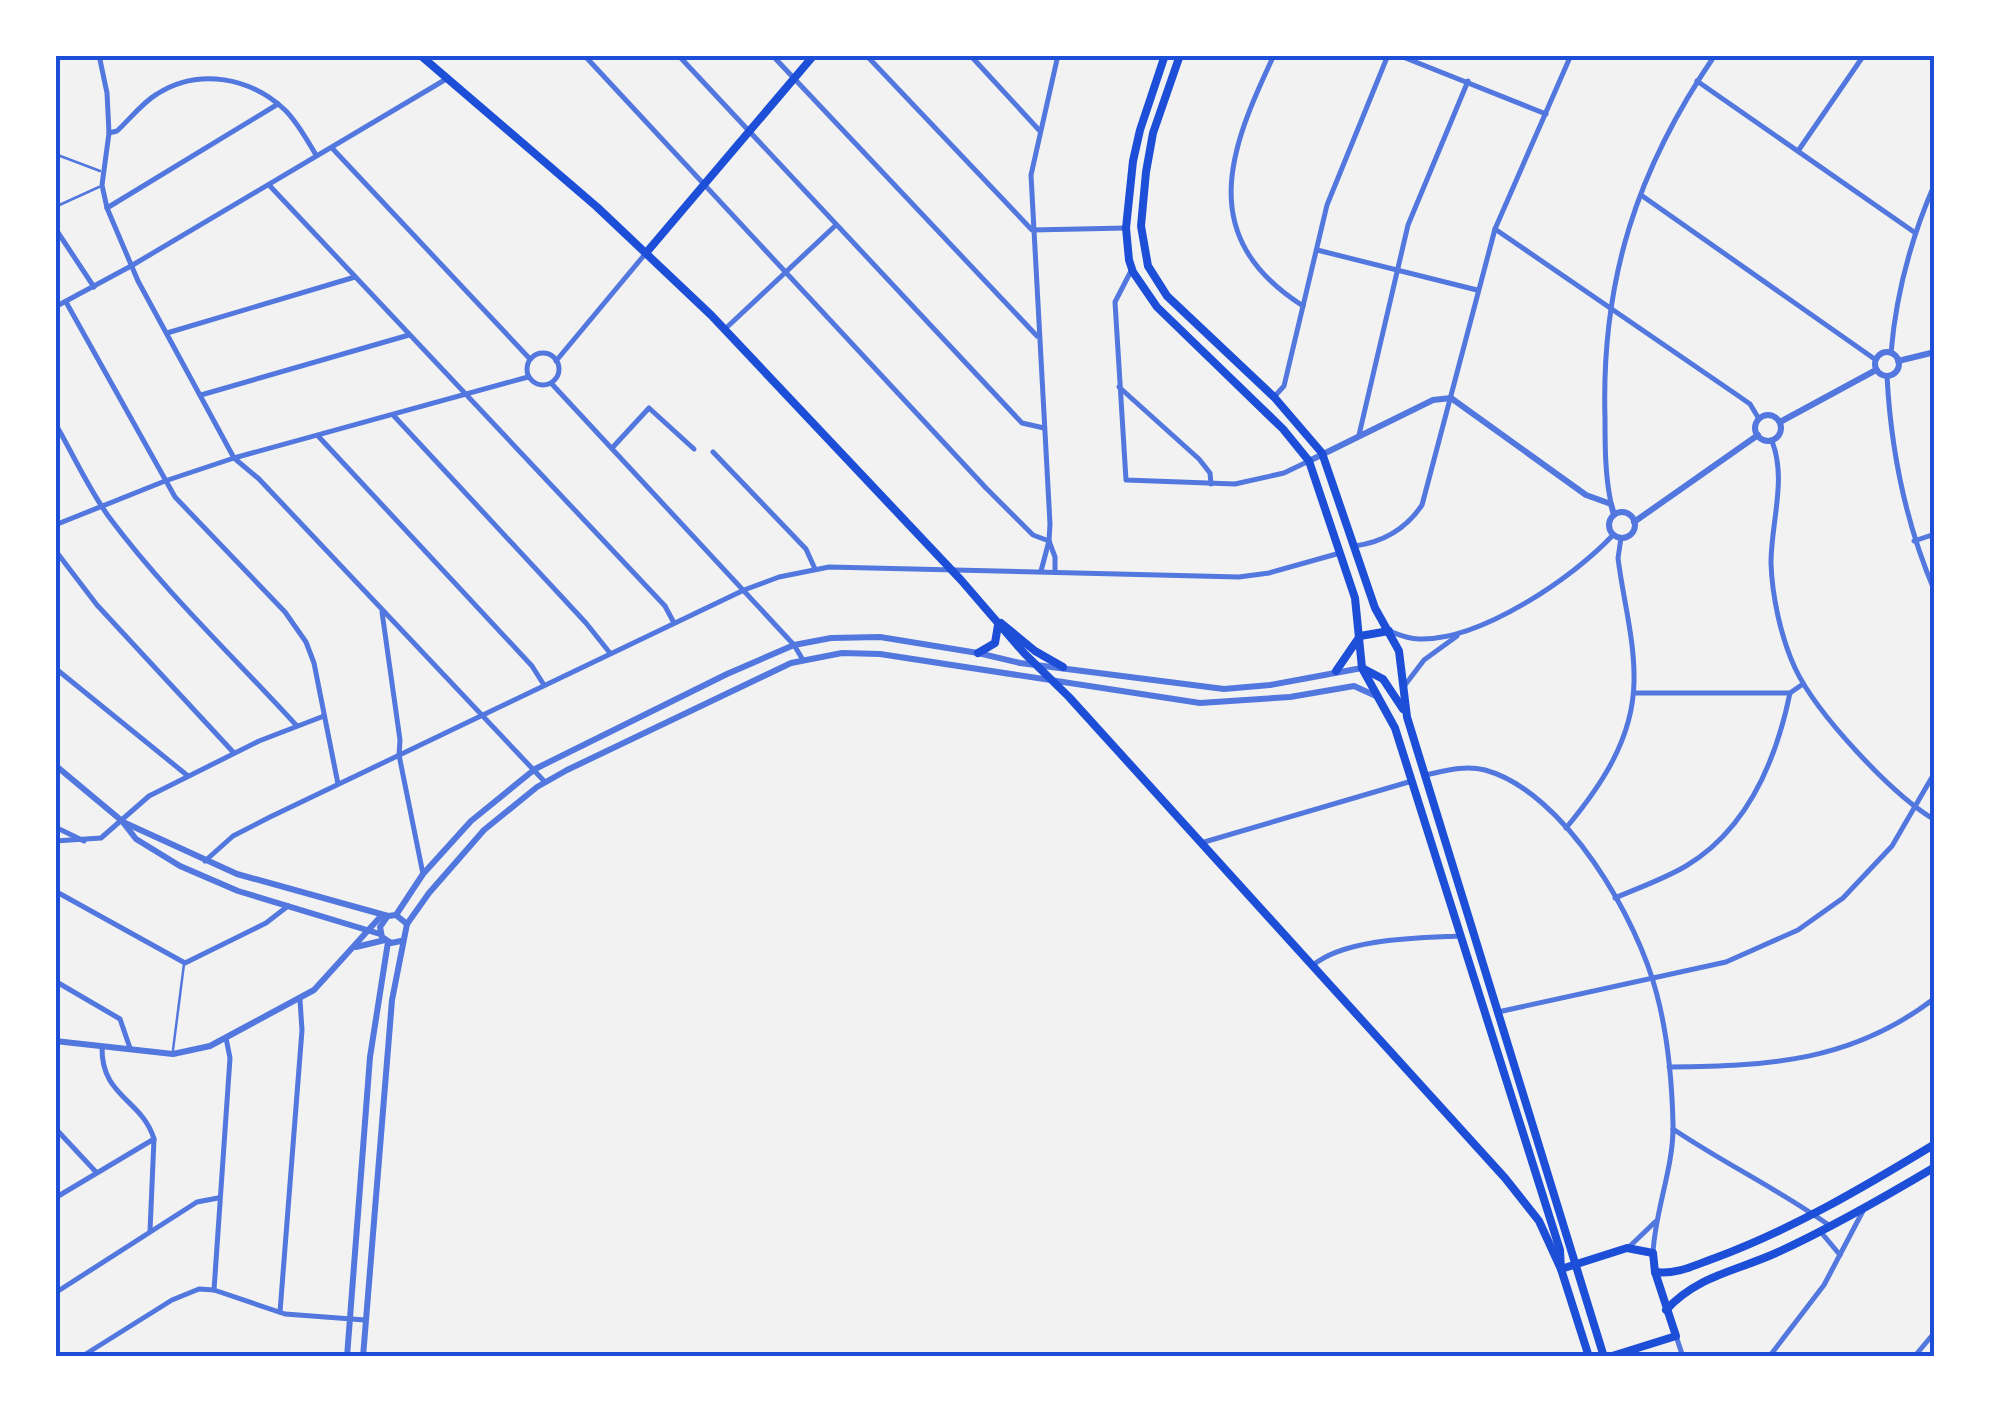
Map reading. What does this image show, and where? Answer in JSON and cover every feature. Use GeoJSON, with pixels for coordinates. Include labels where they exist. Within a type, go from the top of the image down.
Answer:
{"type":"FeatureCollection","features":[{"type":"Feature","properties":{"kind":"main road"},"geometry":{"type":"LineString","coordinates":[[420,55],[646,253],[724,329],[953,571],[1528,1204],[1561,1268],[1589,1357]]}},
{"type":"Feature","properties":{"kind":"main road"},"geometry":{"type":"LineString","coordinates":[[646,253],[814,55]]}},
{"type":"Feature","properties":{"kind":"main road"},"geometry":{"type":"LineString","coordinates":[[1166,55],[1140,130],[1126,228],[1132,269],[1157,307],[1284,429],[1309,461],[1359,611],[1362,668],[1394,726],[1560,1250],[1561,1268]]}},
{"type":"Feature","properties":{"kind":"main road"},"geometry":{"type":"LineString","coordinates":[[1180,55],[1153,134],[1140,226],[1142,250],[1167,296],[1274,397],[1322,453],[1375,608],[1399,651],[1407,717]]}},
{"type":"Feature","properties":{"kind":"main road"},"geometry":{"type":"LineString","coordinates":[[978,653],[996,644],[997,620]]}},
{"type":"Feature","properties":{"kind":"main road"},"geometry":{"type":"LineString","coordinates":[[997,620],[1035,651],[1063,667]]}},
{"type":"Feature","properties":{"kind":"main road"},"geometry":{"type":"LineString","coordinates":[[1336,671],[1360,636],[1389,631]]}},
{"type":"Feature","properties":{"kind":"main road"},"geometry":{"type":"LineString","coordinates":[[1362,668],[1387,683],[1407,717],[1604,1357]]}},
{"type":"Feature","properties":{"kind":"main road"},"geometry":{"type":"LineString","coordinates":[[1655,1272],[1680,1270],[1779,1232],[1935,1144]]}},
{"type":"Feature","properties":{"kind":"main road"},"geometry":{"type":"LineString","coordinates":[[1666,1310],[1688,1288],[1703,1280],[1774,1254],[1864,1209],[1935,1167]]}},
{"type":"Feature","properties":{"kind":"main road"},"geometry":{"type":"LineString","coordinates":[[1561,1268],[1628,1248],[1653,1253],[1655,1272],[1676,1336],[1604,1357]]}},
{"type":"Feature","properties":{"kind":"main road"},"geometry":{"type":"LineString","coordinates":[[1585,1344],[1604,1357]]}},
{"type":"Feature","properties":{"kind":"street"},"geometry":{"type":"LineString","coordinates":[[99,55],[110,133],[102,185],[107,208],[131,266],[234,458],[259,479],[545,782]]}},
{"type":"Feature","properties":{"kind":"street"},"geometry":{"type":"LineString","coordinates":[[584,55],[1018,521],[1033,535],[1049,541],[1054,549],[1056,572]]}},
{"type":"Feature","properties":{"kind":"street"},"geometry":{"type":"LineString","coordinates":[[678,55],[1022,423],[1044,428]]}},
{"type":"Feature","properties":{"kind":"street"},"geometry":{"type":"LineString","coordinates":[[772,55],[1038,337]]}},
{"type":"Feature","properties":{"kind":"street"},"geometry":{"type":"LineString","coordinates":[[866,55],[1032,230],[1126,228]]}},
{"type":"Feature","properties":{"kind":"street"},"geometry":{"type":"LineString","coordinates":[[970,55],[1038,130]]}},
{"type":"Feature","properties":{"kind":"street"},"geometry":{"type":"LineString","coordinates":[[1041,571],[1049,541],[1031,175],[1038,130],[1058,55]]}},
{"type":"Feature","properties":{"kind":"street"},"geometry":{"type":"LineString","coordinates":[[1274,55],[1236,146],[1228,190],[1237,231],[1252,260],[1303,306]]}},
{"type":"Feature","properties":{"kind":"street"},"geometry":{"type":"LineString","coordinates":[[1274,397],[1284,386],[1332,192],[1388,55]]}},
{"type":"Feature","properties":{"kind":"street"},"geometry":{"type":"LineString","coordinates":[[1398,55],[1546,114]]}},
{"type":"Feature","properties":{"kind":"street"},"geometry":{"type":"LineString","coordinates":[[1354,546],[1386,538],[1401,529],[1422,505],[1495,229],[1571,55]]}},
{"type":"Feature","properties":{"kind":"street"},"geometry":{"type":"LineString","coordinates":[[1614,515],[1604,390],[1609,306],[1654,159],[1714,55]]}},
{"type":"Feature","properties":{"kind":"street"},"geometry":{"type":"LineString","coordinates":[[1798,151],[1864,55]]}},
{"type":"Feature","properties":{"kind":"street"},"geometry":{"type":"LineString","coordinates":[[55,307],[448,78]]}},
{"type":"Feature","properties":{"kind":"street"},"geometry":{"type":"LineString","coordinates":[[110,133],[157,94],[186,82],[224,79],[255,87],[278,104],[296,122],[317,156]]}},
{"type":"Feature","properties":{"kind":"street"},"geometry":{"type":"LineString","coordinates":[[1358,435],[1408,225],[1468,81]]}},
{"type":"Feature","properties":{"kind":"street"},"geometry":{"type":"LineString","coordinates":[[1697,81],[1914,232]]}},
{"type":"Feature","properties":{"kind":"street"},"geometry":{"type":"LineString","coordinates":[[107,208],[278,104]]}},
{"type":"Feature","properties":{"kind":"street"},"geometry":{"type":"LineString","coordinates":[[332,148],[530,359]]}},
{"type":"Feature","properties":{"kind":"street"},"geometry":{"type":"LineString","coordinates":[[1890,353],[1901,281],[1914,232],[1935,183]]}},
{"type":"Feature","properties":{"kind":"street"},"geometry":{"type":"LineString","coordinates":[[268,185],[665,606],[674,622]]}},
{"type":"Feature","properties":{"kind":"street"},"geometry":{"type":"LineString","coordinates":[[1640,195],[1876,360]]}},
{"type":"Feature","properties":{"kind":"street"},"geometry":{"type":"LineString","coordinates":[[724,329],[836,225]]}},
{"type":"Feature","properties":{"kind":"street"},"geometry":{"type":"LineString","coordinates":[[55,228],[94,287]]}},
{"type":"Feature","properties":{"kind":"street"},"geometry":{"type":"LineString","coordinates":[[1495,229],[1750,404],[1759,419]]}},
{"type":"Feature","properties":{"kind":"street"},"geometry":{"type":"LineString","coordinates":[[1317,250],[1477,290]]}},
{"type":"Feature","properties":{"kind":"street"},"geometry":{"type":"LineString","coordinates":[[530,359],[528,373],[538,385],[550,383],[557,376],[556,361],[562,352],[646,253]]}},
{"type":"Feature","properties":{"kind":"street"},"geometry":{"type":"LineString","coordinates":[[1132,269],[1115,302],[1126,480],[1211,484],[1255,481],[1309,461],[1433,400],[1450,398],[1586,496],[1611,504]]}},
{"type":"Feature","properties":{"kind":"street"},"geometry":{"type":"LineString","coordinates":[[166,333],[354,277]]}},
{"type":"Feature","properties":{"kind":"street"},"geometry":{"type":"LineString","coordinates":[[66,302],[175,497],[297,627],[314,662],[338,784]]}},
{"type":"Feature","properties":{"kind":"street"},"geometry":{"type":"LineString","coordinates":[[201,395],[409,335]]}},
{"type":"Feature","properties":{"kind":"street"},"geometry":{"type":"LineString","coordinates":[[530,359],[562,352]]}},
{"type":"Feature","properties":{"kind":"street"},"geometry":{"type":"LineString","coordinates":[[1898,361],[1935,352]]}},
{"type":"Feature","properties":{"kind":"street"},"geometry":{"type":"LineString","coordinates":[[1876,370],[1876,360],[1890,353]]}},
{"type":"Feature","properties":{"kind":"street"},"geometry":{"type":"LineString","coordinates":[[1890,353],[1898,361]]}},
{"type":"Feature","properties":{"kind":"street"},"geometry":{"type":"LineString","coordinates":[[549,355],[556,361]]}},
{"type":"Feature","properties":{"kind":"street"},"geometry":{"type":"LineString","coordinates":[[1876,370],[1888,376],[1895,373],[1898,361]]}},
{"type":"Feature","properties":{"kind":"street"},"geometry":{"type":"LineString","coordinates":[[1780,422],[1876,370]]}},
{"type":"Feature","properties":{"kind":"street"},"geometry":{"type":"LineString","coordinates":[[55,525],[234,458],[394,416],[528,373]]}},
{"type":"Feature","properties":{"kind":"street"},"geometry":{"type":"LineString","coordinates":[[1888,376],[1898,479],[1914,542],[1935,592]]}},
{"type":"Feature","properties":{"kind":"street"},"geometry":{"type":"LineString","coordinates":[[550,383],[744,590],[803,660]]}},
{"type":"Feature","properties":{"kind":"street"},"geometry":{"type":"LineString","coordinates":[[1118,386],[1199,459],[1210,473],[1211,484]]}},
{"type":"Feature","properties":{"kind":"street"},"geometry":{"type":"LineString","coordinates":[[613,447],[648,408],[694,450]]}},
{"type":"Feature","properties":{"kind":"street"},"geometry":{"type":"LineString","coordinates":[[394,416],[610,653]]}},
{"type":"Feature","properties":{"kind":"street"},"geometry":{"type":"LineString","coordinates":[[1759,419],[1770,416],[1780,422]]}},
{"type":"Feature","properties":{"kind":"street"},"geometry":{"type":"LineString","coordinates":[[1759,419],[1756,427],[1764,440],[1772,440],[1780,433],[1780,422]]}},
{"type":"Feature","properties":{"kind":"street"},"geometry":{"type":"LineString","coordinates":[[55,423],[101,506],[158,577],[296,725]]}},
{"type":"Feature","properties":{"kind":"street"},"geometry":{"type":"LineString","coordinates":[[1405,685],[1424,660],[1462,632],[1542,590],[1617,537],[1632,533],[1634,522],[1758,435]]}},
{"type":"Feature","properties":{"kind":"street"},"geometry":{"type":"LineString","coordinates":[[319,436],[532,666],[544,684]]}},
{"type":"Feature","properties":{"kind":"street"},"geometry":{"type":"LineString","coordinates":[[1772,440],[1779,466],[1772,576],[1793,665],[1803,684],[1869,765],[1935,820]]}},
{"type":"Feature","properties":{"kind":"street"},"geometry":{"type":"LineString","coordinates":[[714,452],[806,549],[815,569]]}},
{"type":"Feature","properties":{"kind":"street"},"geometry":{"type":"LineString","coordinates":[[1566,828],[1610,769],[1625,734],[1634,693],[1633,655],[1617,537],[1608,525],[1614,515],[1624,512],[1634,522]]}},
{"type":"Feature","properties":{"kind":"street"},"geometry":{"type":"LineString","coordinates":[[1914,542],[1935,534]]}},
{"type":"Feature","properties":{"kind":"street"},"geometry":{"type":"LineString","coordinates":[[55,550],[97,605],[234,753]]}},
{"type":"Feature","properties":{"kind":"street"},"geometry":{"type":"LineString","coordinates":[[206,861],[233,836],[480,714],[744,590],[815,569],[1239,577],[1341,553]]}},
{"type":"Feature","properties":{"kind":"street"},"geometry":{"type":"LineString","coordinates":[[381,609],[399,755],[423,874]]}},
{"type":"Feature","properties":{"kind":"street"},"geometry":{"type":"LineString","coordinates":[[1389,631],[1422,640],[1462,632]]}},
{"type":"Feature","properties":{"kind":"street"},"geometry":{"type":"LineString","coordinates":[[347,1357],[372,1039],[384,939],[381,924],[474,819],[535,770],[794,645],[831,638],[880,636],[1036,666],[1224,689],[1362,668]]}},
{"type":"Feature","properties":{"kind":"street"},"geometry":{"type":"LineString","coordinates":[[363,1357],[386,1063],[406,924],[463,850],[545,782],[735,688],[803,660],[842,653],[880,654],[1200,702],[1290,697],[1354,686],[1377,696]]}},
{"type":"Feature","properties":{"kind":"street"},"geometry":{"type":"LineString","coordinates":[[55,668],[188,776]]}},
{"type":"Feature","properties":{"kind":"street"},"geometry":{"type":"LineString","coordinates":[[1288,682],[1290,697]]}},
{"type":"Feature","properties":{"kind":"street"},"geometry":{"type":"LineString","coordinates":[[1634,693],[1790,693],[1803,684]]}},
{"type":"Feature","properties":{"kind":"street"},"geometry":{"type":"LineString","coordinates":[[1615,898],[1690,864],[1736,822],[1760,788],[1776,752],[1790,693]]}},
{"type":"Feature","properties":{"kind":"street"},"geometry":{"type":"LineString","coordinates":[[55,841],[101,838],[122,822],[138,802],[234,753],[324,716]]}},
{"type":"Feature","properties":{"kind":"street"},"geometry":{"type":"LineString","coordinates":[[55,765],[150,849],[207,880],[368,930],[384,939]]}},
{"type":"Feature","properties":{"kind":"street"},"geometry":{"type":"LineString","coordinates":[[1425,775],[1462,767],[1505,777],[1566,828],[1604,877],[1615,898],[1652,979],[1669,1067],[1673,1129],[1653,1253]]}},
{"type":"Feature","properties":{"kind":"street"},"geometry":{"type":"LineString","coordinates":[[1498,1012],[1726,962],[1770,945],[1822,916],[1843,898],[1892,846],[1935,772]]}},
{"type":"Feature","properties":{"kind":"street"},"geometry":{"type":"LineString","coordinates":[[1200,842],[1412,781]]}},
{"type":"Feature","properties":{"kind":"street"},"geometry":{"type":"LineString","coordinates":[[122,822],[237,874],[389,915],[406,924]]}},
{"type":"Feature","properties":{"kind":"street"},"geometry":{"type":"LineString","coordinates":[[55,827],[86,841]]}},
{"type":"Feature","properties":{"kind":"street"},"geometry":{"type":"LineString","coordinates":[[55,891],[185,963],[289,906]]}},
{"type":"Feature","properties":{"kind":"street"},"geometry":{"type":"LineString","coordinates":[[55,1041],[173,1054],[198,1050],[300,1000],[322,983],[368,930],[389,915]]}},
{"type":"Feature","properties":{"kind":"street"},"geometry":{"type":"LineString","coordinates":[[1312,966],[1327,954],[1343,950],[1417,938],[1461,936]]}},
{"type":"Feature","properties":{"kind":"street"},"geometry":{"type":"LineString","coordinates":[[355,948],[384,939],[402,940]]}},
{"type":"Feature","properties":{"kind":"street"},"geometry":{"type":"LineString","coordinates":[[55,981],[120,1020],[130,1048]]}},
{"type":"Feature","properties":{"kind":"street"},"geometry":{"type":"LineString","coordinates":[[1669,1067],[1756,1066],[1827,1052],[1888,1028],[1935,998]]}},
{"type":"Feature","properties":{"kind":"street"},"geometry":{"type":"LineString","coordinates":[[280,1312],[302,1030],[300,1000]]}},
{"type":"Feature","properties":{"kind":"street"},"geometry":{"type":"LineString","coordinates":[[214,1290],[230,1058],[226,1038]]}},
{"type":"Feature","properties":{"kind":"street"},"geometry":{"type":"LineString","coordinates":[[102,1045],[108,1083],[148,1125],[154,1139],[150,1231]]}},
{"type":"Feature","properties":{"kind":"street"},"geometry":{"type":"LineString","coordinates":[[55,1128],[96,1172]]}},
{"type":"Feature","properties":{"kind":"street"},"geometry":{"type":"LineString","coordinates":[[1673,1129],[1830,1226]]}},
{"type":"Feature","properties":{"kind":"street"},"geometry":{"type":"LineString","coordinates":[[55,1198],[154,1139]]}},
{"type":"Feature","properties":{"kind":"street"},"geometry":{"type":"LineString","coordinates":[[55,1292],[197,1202],[218,1198]]}},
{"type":"Feature","properties":{"kind":"street"},"geometry":{"type":"LineString","coordinates":[[1768,1357],[1808,1307],[1864,1209]]}},
{"type":"Feature","properties":{"kind":"street"},"geometry":{"type":"LineString","coordinates":[[1628,1248],[1655,1222]]}},
{"type":"Feature","properties":{"kind":"street"},"geometry":{"type":"LineString","coordinates":[[1820,1231],[1840,1255]]}},
{"type":"Feature","properties":{"kind":"street"},"geometry":{"type":"LineString","coordinates":[[81,1357],[181,1295],[199,1289],[214,1290],[280,1312],[366,1320]]}},
{"type":"Feature","properties":{"kind":"street"},"geometry":{"type":"LineString","coordinates":[[1914,1357],[1935,1332]]}},
{"type":"Feature","properties":{"kind":"street"},"geometry":{"type":"LineString","coordinates":[[1676,1336],[1683,1357]]}},
{"type":"Feature","properties":{"kind":"lane"},"geometry":{"type":"LineString","coordinates":[[55,154],[104,173]]}},
{"type":"Feature","properties":{"kind":"lane"},"geometry":{"type":"LineString","coordinates":[[55,207],[102,185]]}},
{"type":"Feature","properties":{"kind":"lane"},"geometry":{"type":"LineString","coordinates":[[173,1054],[185,963]]}}]}
